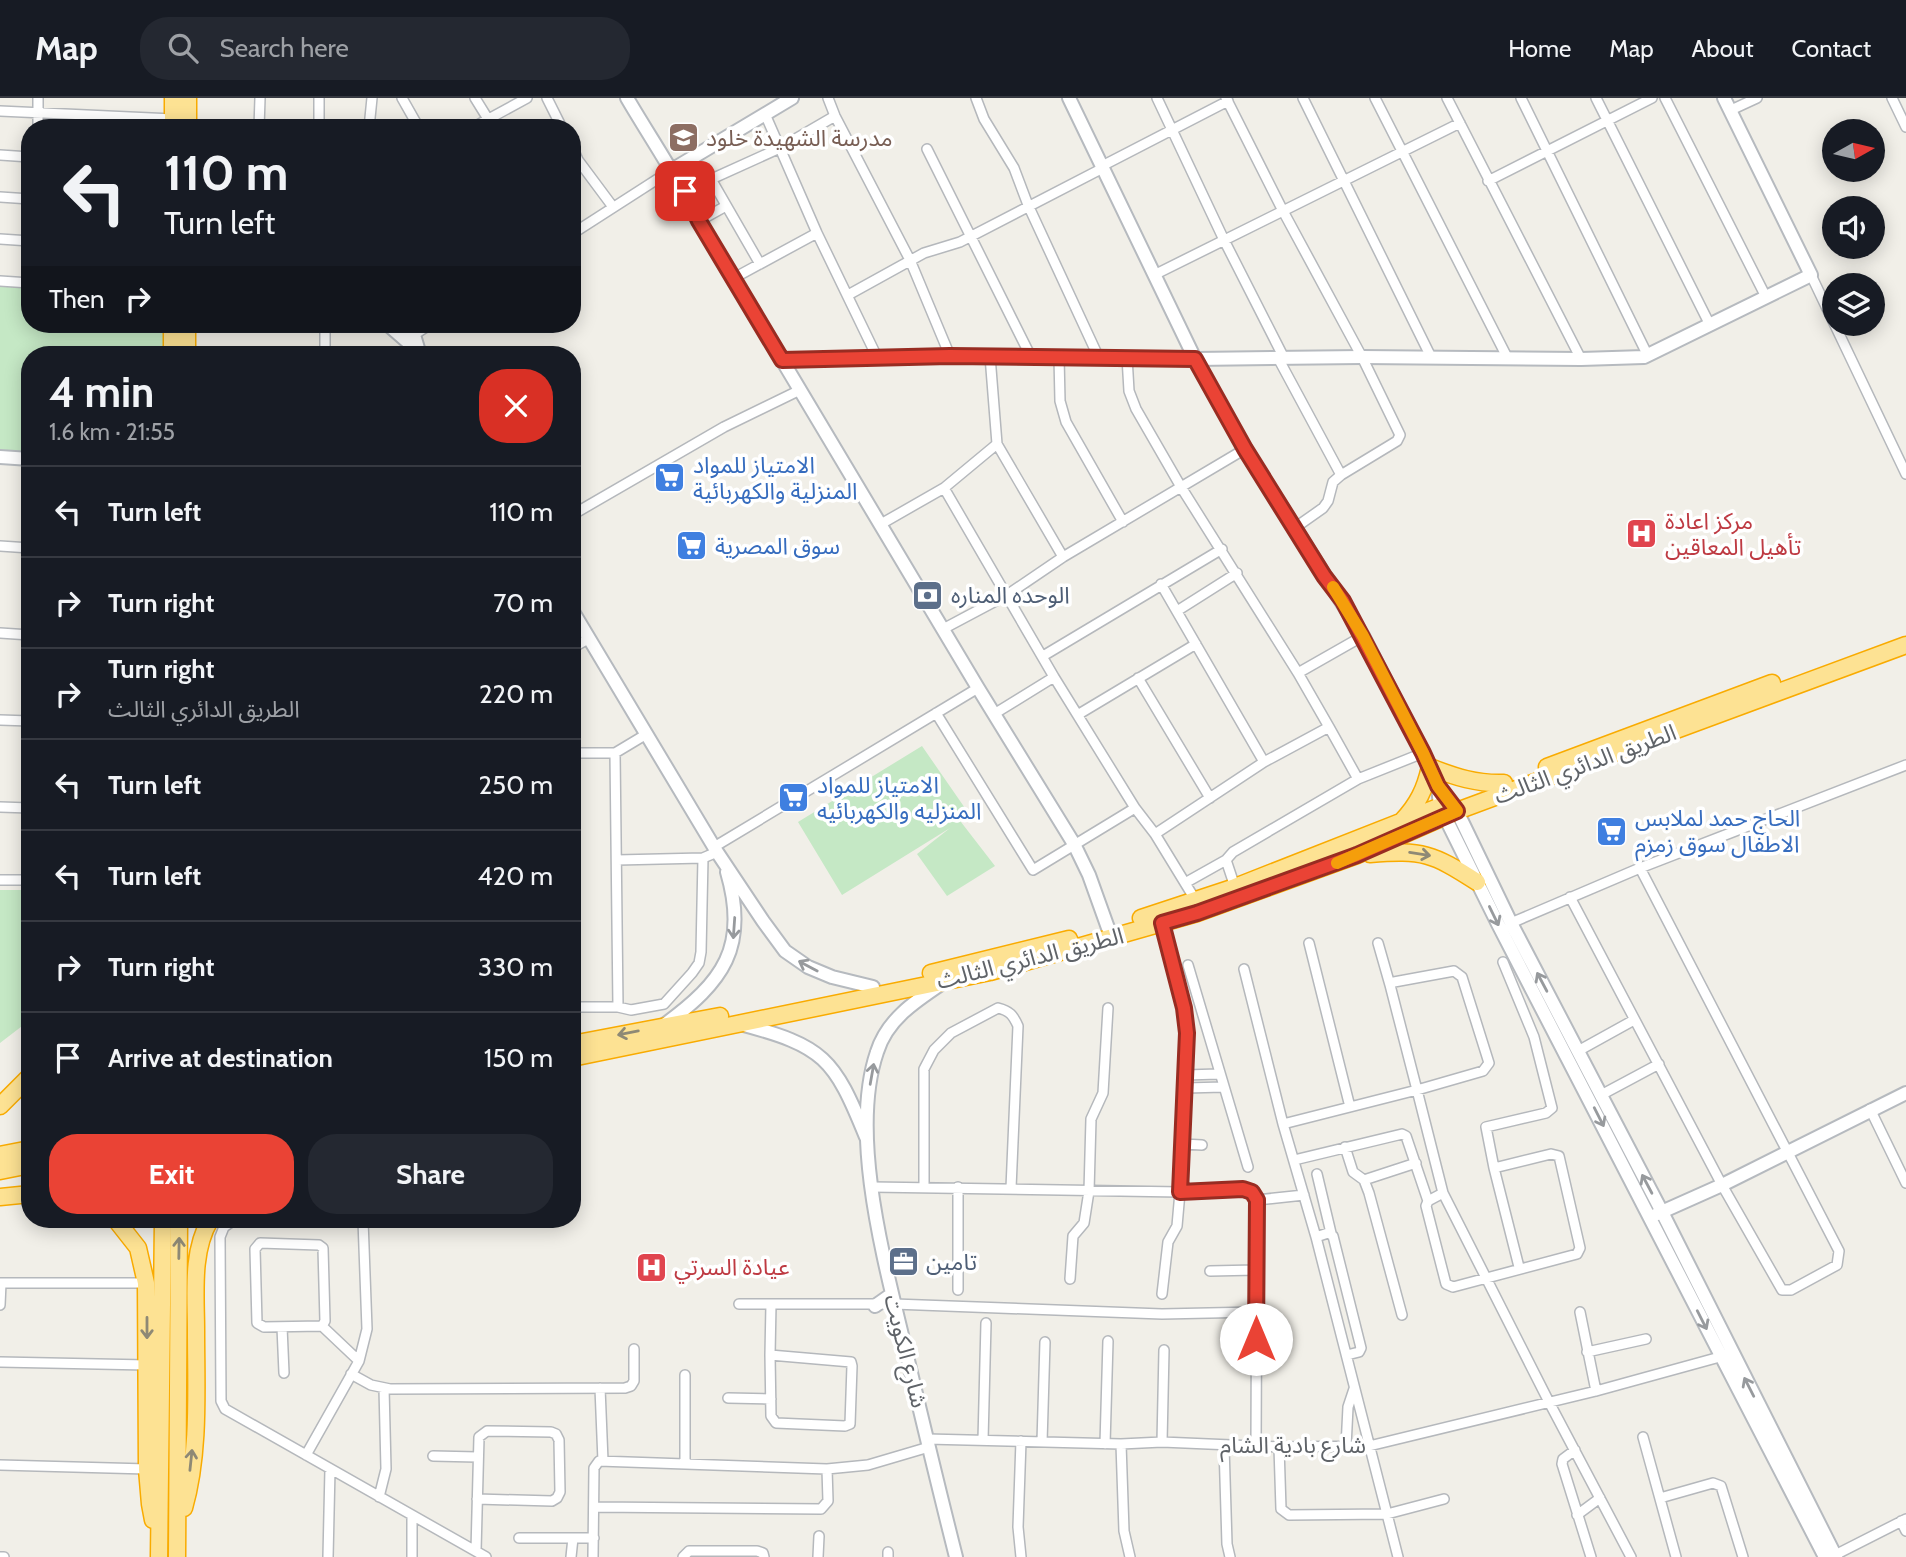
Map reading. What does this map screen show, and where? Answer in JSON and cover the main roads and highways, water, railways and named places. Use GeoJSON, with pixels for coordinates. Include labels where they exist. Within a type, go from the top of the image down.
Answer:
{"type":"FeatureCollection","features":[{"type":"Feature","properties":{"kind":"highway"},"geometry":{"type":"LineString","coordinates":[[173,98],[173,119]]}},
{"type":"Feature","properties":{"kind":"highway"},"geometry":{"type":"LineString","coordinates":[[188,98],[188,119]]}},
{"type":"Feature","properties":{"kind":"highway","name":"الطريق الدائري الثالث"},"geometry":{"type":"LineString","coordinates":[[581,1056],[990,972],[1197,913],[1357,855],[1504,783],[1906,634]]}},
{"type":"Feature","properties":{"kind":"highway","name":"الطريق الدائري الثالث"},"geometry":{"type":"LineString","coordinates":[[581,1041],[873,987],[1108,928],[1196,901],[1400,822],[1449,809],[1906,645]]}},
{"type":"Feature","properties":{"kind":"highway"},"geometry":{"type":"LineString","coordinates":[[1400,822],[1422,795],[1427,760],[1465,780],[1484,784],[1504,783]]}},
{"type":"Feature","properties":{"kind":"highway"},"geometry":{"type":"LineString","coordinates":[[1357,855],[1401,852],[1425,854],[1441,859],[1477,882]]}},
{"type":"Feature","properties":{"kind":"highway"},"geometry":{"type":"LineString","coordinates":[[581,1064],[618,1050]]}},
{"type":"Feature","properties":{"kind":"highway"},"geometry":{"type":"LineString","coordinates":[[0,1106],[21,1085]]}},
{"type":"Feature","properties":{"kind":"highway"},"geometry":{"type":"LineString","coordinates":[[0,1155],[21,1151]]}},
{"type":"Feature","properties":{"kind":"highway"},"geometry":{"type":"LineString","coordinates":[[0,1171],[21,1167]]}},
{"type":"Feature","properties":{"kind":"highway"},"geometry":{"type":"LineString","coordinates":[[0,1197],[21,1195]]}},
{"type":"Feature","properties":{"kind":"highway"},"geometry":{"type":"LineString","coordinates":[[122,1228],[138,1248],[146,1283],[147,1469],[159,1551]]}},
{"type":"Feature","properties":{"kind":"highway"},"geometry":{"type":"LineString","coordinates":[[163,1228],[169,1414],[178,1527],[177,1557]]}},
{"type":"Feature","properties":{"kind":"highway"},"geometry":{"type":"LineString","coordinates":[[159,1551],[179,1228]]}},
{"type":"Feature","properties":{"kind":"highway"},"geometry":{"type":"LineString","coordinates":[[178,1527],[188,1490],[195,1422],[196,1275],[206,1228]]}},
{"type":"Feature","properties":{"kind":"place","name":"مدرسة الشهيدة خلود"},"geometry":{"type":"Point","coordinates":[683,138]}},
{"type":"Feature","properties":{"kind":"place","name":"الامتياز للمواد المنزلية والكهربائية"},"geometry":{"type":"Point","coordinates":[670,478]}},
{"type":"Feature","properties":{"kind":"place","name":"مركز اعادة تأهيل المعاقين"},"geometry":{"type":"Point","coordinates":[1642,534]}},
{"type":"Feature","properties":{"kind":"place","name":"سوق المصرية"},"geometry":{"type":"Point","coordinates":[692,546]}},
{"type":"Feature","properties":{"kind":"place","name":"الوحده المناره"},"geometry":{"type":"Point","coordinates":[928,595]}},
{"type":"Feature","properties":{"kind":"place","name":"الامتياز للمواد المنزليه والكهربائيه"},"geometry":{"type":"Point","coordinates":[794,798]}},
{"type":"Feature","properties":{"kind":"place","name":"الحاج حمد لملابس الاطفال سوق زمزم"},"geometry":{"type":"Point","coordinates":[1612,831]}},
{"type":"Feature","properties":{"kind":"place","name":"تامين"},"geometry":{"type":"Point","coordinates":[903,1262]}},
{"type":"Feature","properties":{"kind":"place","name":"عيادة السرتي"},"geometry":{"type":"Point","coordinates":[651,1267]}}]}
